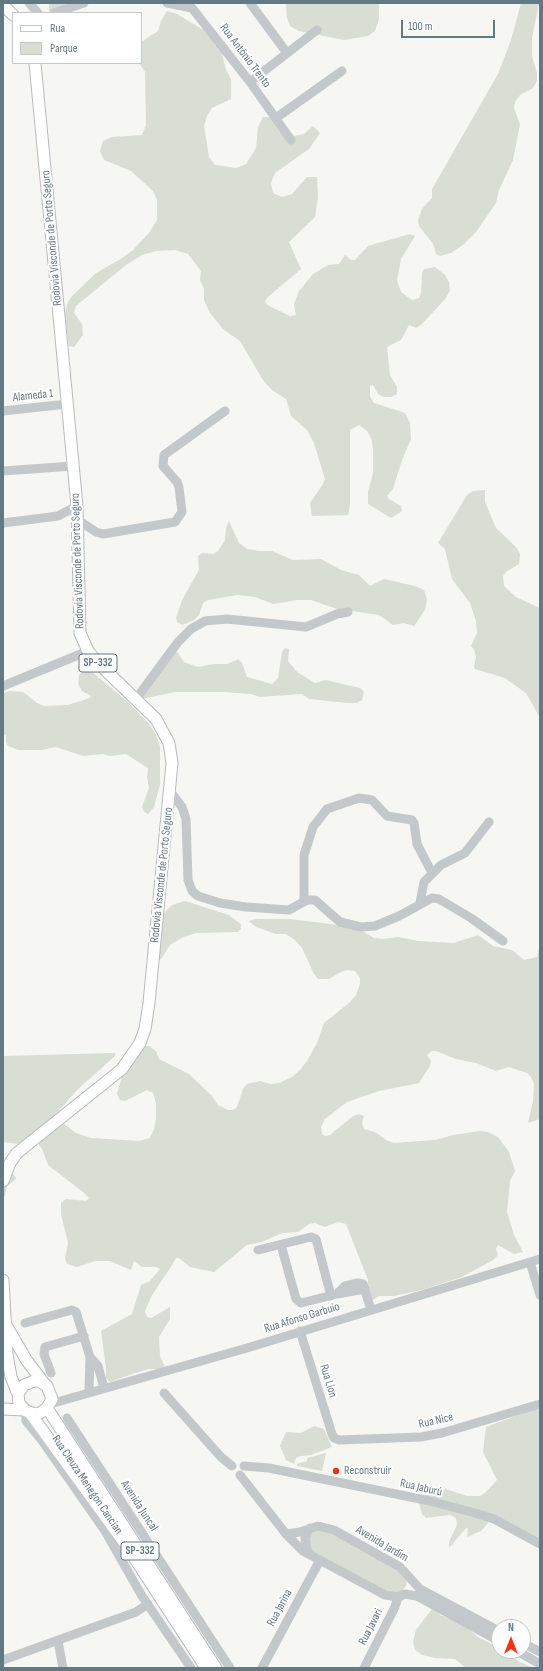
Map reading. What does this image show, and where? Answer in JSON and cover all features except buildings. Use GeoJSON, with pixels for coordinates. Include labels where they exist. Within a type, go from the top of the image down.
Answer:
{"type":"FeatureCollection","features":[{"type":"Feature","properties":{"kind":"main road"},"geometry":{"type":"LineString","coordinates":[[3,5],[12,14]]}},
{"type":"Feature","properties":{"kind":"main road","name":"Rodovia Visconde de Porto Seguro"},"geometry":{"type":"LineString","coordinates":[[3,1181],[10,1163],[17,1153],[122,1069],[140,1043],[145,1029],[149,1003],[170,791],[171,753],[166,734],[156,719],[97,662],[88,651],[82,640],[79,626],[77,506],[66,404],[35,64]]}},
{"type":"Feature","properties":{"kind":"main road","name":"SP-332"},"geometry":{"type":"LineString","coordinates":[[3,1280],[9,1365],[24,1406],[126,1545],[206,1668]]}},
{"type":"Feature","properties":{"kind":"main road","name":"SP-332"},"geometry":{"type":"LineString","coordinates":[[5,1322],[27,1361],[44,1383]]}},
{"type":"Feature","properties":{"kind":"main road"},"geometry":{"type":"LineString","coordinates":[[6,1409],[24,1406],[40,1413],[50,1402],[44,1383],[39,1381],[28,1382],[24,1385],[24,1406]]}},
{"type":"Feature","properties":{"kind":"main road","name":"SP-332"},"geometry":{"type":"LineString","coordinates":[[50,1402],[216,1668]]}},
{"type":"Feature","properties":{"kind":"street"},"geometry":{"type":"LineString","coordinates":[[57,12],[84,3]]}},
{"type":"Feature","properties":{"kind":"street","name":"Rua Antônio Trento"},"geometry":{"type":"LineString","coordinates":[[167,3],[196,5],[291,140]]}},
{"type":"Feature","properties":{"kind":"street"},"geometry":{"type":"LineString","coordinates":[[250,3],[286,54]]}},
{"type":"Feature","properties":{"kind":"street"},"geometry":{"type":"LineString","coordinates":[[31,4],[37,12]]}},
{"type":"Feature","properties":{"kind":"street"},"geometry":{"type":"LineString","coordinates":[[250,82],[317,30]]}},
{"type":"Feature","properties":{"kind":"street"},"geometry":{"type":"LineString","coordinates":[[276,118],[342,71]]}},
{"type":"Feature","properties":{"kind":"street","name":"Alameda 1"},"geometry":{"type":"LineString","coordinates":[[3,411],[66,404]]}},
{"type":"Feature","properties":{"kind":"street"},"geometry":{"type":"LineString","coordinates":[[78,520],[96,532],[103,534],[175,522],[182,512],[179,487],[163,466],[164,455],[225,411]]}},
{"type":"Feature","properties":{"kind":"street"},"geometry":{"type":"LineString","coordinates":[[3,471],[73,466]]}},
{"type":"Feature","properties":{"kind":"street"},"geometry":{"type":"LineString","coordinates":[[3,523],[58,516],[77,506]]}},
{"type":"Feature","properties":{"kind":"street"},"geometry":{"type":"LineString","coordinates":[[136,699],[178,642],[191,629],[205,621],[227,619],[306,627],[318,624],[337,614],[348,612]]}},
{"type":"Feature","properties":{"kind":"street"},"geometry":{"type":"LineString","coordinates":[[3,686],[88,651]]}},
{"type":"Feature","properties":{"kind":"street"},"geometry":{"type":"LineString","coordinates":[[170,791],[182,807],[186,819],[188,880],[195,894],[220,903],[246,908],[289,910],[312,899],[318,901],[340,922],[361,927],[375,926],[399,916],[420,903],[432,898],[439,899],[471,918],[502,941]]}},
{"type":"Feature","properties":{"kind":"street"},"geometry":{"type":"LineString","coordinates":[[304,902],[304,855],[313,827],[327,809],[359,798],[372,800],[387,816],[412,820],[414,823],[417,844],[432,874]]}},
{"type":"Feature","properties":{"kind":"street"},"geometry":{"type":"LineString","coordinates":[[420,903],[424,882],[441,865],[465,853],[489,822]]}},
{"type":"Feature","properties":{"kind":"street"},"geometry":{"type":"LineString","coordinates":[[258,1250],[311,1237],[316,1239],[334,1295]]}},
{"type":"Feature","properties":{"kind":"street"},"geometry":{"type":"LineString","coordinates":[[281,1245],[296,1299],[301,1303],[334,1295],[345,1286],[351,1284],[362,1284],[371,1310]]}},
{"type":"Feature","properties":{"kind":"street","name":"Rua Afonso Garbuio"},"geometry":{"type":"LineString","coordinates":[[50,1402],[70,1398],[247,1348],[540,1259]]}},
{"type":"Feature","properties":{"kind":"street"},"geometry":{"type":"LineString","coordinates":[[530,1262],[540,1295]]}},
{"type":"Feature","properties":{"kind":"street"},"geometry":{"type":"LineString","coordinates":[[25,1323],[72,1310],[79,1315],[90,1357],[89,1392]]}},
{"type":"Feature","properties":{"kind":"street","name":"Rua Lion"},"geometry":{"type":"LineString","coordinates":[[300,1331],[334,1438]]}},
{"type":"Feature","properties":{"kind":"street"},"geometry":{"type":"LineString","coordinates":[[51,1373],[43,1349],[45,1347],[84,1336]]}},
{"type":"Feature","properties":{"kind":"street"},"geometry":{"type":"LineString","coordinates":[[90,1357],[98,1366],[104,1388]]}},
{"type":"Feature","properties":{"kind":"street"},"geometry":{"type":"LineString","coordinates":[[164,1393],[221,1457],[232,1466],[233,1473],[240,1475],[286,1534],[303,1551],[385,1595],[417,1596],[491,1637]]}},
{"type":"Feature","properties":{"kind":"street","name":"Rua Nice"},"geometry":{"type":"LineString","coordinates":[[334,1438],[346,1440],[421,1437],[442,1433],[540,1404]]}},
{"type":"Feature","properties":{"kind":"street","name":"Rua Cleuza Menegon Cancian"},"geometry":{"type":"LineString","coordinates":[[24,1406],[26,1421],[43,1442],[105,1531],[148,1604],[191,1668]]}},
{"type":"Feature","properties":{"kind":"street","name":"Avenida Juncal"},"geometry":{"type":"LineString","coordinates":[[66,1418],[230,1668]]}},
{"type":"Feature","properties":{"kind":"street"},"geometry":{"type":"LineString","coordinates":[[232,1466],[238,1463],[244,1466],[244,1472],[240,1475]]}},
{"type":"Feature","properties":{"kind":"street","name":"Rua Jaburú"},"geometry":{"type":"LineString","coordinates":[[244,1466],[269,1468],[430,1501],[475,1513],[494,1520],[540,1544]]}},
{"type":"Feature","properties":{"kind":"street","name":"Avenida Jardim"},"geometry":{"type":"LineString","coordinates":[[286,1534],[325,1526],[334,1530],[400,1568],[420,1588],[491,1627]]}},
{"type":"Feature","properties":{"kind":"street"},"geometry":{"type":"LineString","coordinates":[[310,1528],[305,1538],[307,1550],[310,1554]]}},
{"type":"Feature","properties":{"kind":"street","name":"Rua Jarina"},"geometry":{"type":"LineString","coordinates":[[262,1668],[320,1560]]}},
{"type":"Feature","properties":{"kind":"street","name":"Rua Javari"},"geometry":{"type":"LineString","coordinates":[[365,1668],[395,1607],[410,1586],[411,1578]]}},
{"type":"Feature","properties":{"kind":"street"},"geometry":{"type":"LineString","coordinates":[[3,1660],[136,1612],[148,1604]]}},
{"type":"Feature","properties":{"kind":"street"},"geometry":{"type":"LineString","coordinates":[[58,1641],[63,1668]]}},
{"type":"Feature","properties":{"kind":"street"},"geometry":{"type":"LineString","coordinates":[[531,1647],[540,1652]]}},
{"type":"Feature","properties":{"kind":"street"},"geometry":{"type":"LineString","coordinates":[[531,1659],[540,1664]]}},
{"type":"Feature","properties":{"kind":"green space"},"geometry":{"type":"Polygon","coordinates":[[[49,3],[73,3],[49,11],[49,3]]]}},
{"type":"Feature","properties":{"kind":"green space"},"geometry":{"type":"Polygon","coordinates":[[[286,3],[379,3],[379,19],[375,31],[368,36],[344,40],[299,31],[290,26],[287,18],[286,3]]]}},
{"type":"Feature","properties":{"kind":"green space"},"geometry":{"type":"Polygon","coordinates":[[[521,3],[539,3],[532,38],[532,56],[537,73],[537,81],[533,88],[520,95],[515,102],[514,108],[520,124],[513,160],[499,190],[496,203],[476,232],[464,244],[451,253],[440,256],[436,254],[433,244],[419,226],[418,220],[422,209],[432,198],[432,189],[498,74],[511,40],[521,3]]]}},
{"type":"Feature","properties":{"kind":"green space"},"geometry":{"type":"Polygon","coordinates":[[[167,11],[177,14],[210,34],[221,50],[226,70],[231,79],[231,99],[212,108],[207,116],[204,126],[209,157],[215,165],[236,168],[246,164],[256,148],[258,127],[263,117],[273,117],[294,136],[304,134],[313,126],[320,133],[309,149],[275,173],[271,183],[273,193],[282,197],[292,194],[307,177],[317,177],[318,197],[315,217],[289,242],[301,269],[268,297],[265,301],[267,305],[290,316],[296,315],[294,304],[299,291],[313,274],[328,265],[339,264],[345,255],[351,260],[355,260],[368,246],[410,234],[415,236],[401,259],[397,281],[401,292],[412,300],[419,298],[421,293],[422,273],[424,269],[435,267],[445,275],[449,282],[450,290],[446,298],[422,324],[416,328],[409,325],[401,340],[387,347],[390,375],[397,387],[397,394],[391,397],[384,397],[378,394],[373,385],[370,386],[370,396],[374,403],[405,413],[410,423],[411,439],[402,460],[393,489],[387,496],[389,499],[401,506],[402,511],[391,518],[368,504],[368,492],[373,473],[372,440],[367,431],[359,425],[350,430],[350,504],[348,515],[312,516],[310,503],[325,479],[314,443],[307,430],[291,416],[286,399],[272,390],[263,380],[240,341],[223,329],[210,313],[204,300],[204,289],[200,280],[201,271],[188,254],[175,250],[156,251],[142,255],[126,265],[76,306],[74,313],[82,324],[83,335],[74,347],[69,346],[65,315],[67,304],[71,297],[96,273],[133,250],[149,233],[157,220],[157,200],[153,191],[131,171],[104,160],[100,151],[103,141],[112,137],[142,135],[146,125],[145,72],[140,64],[142,64],[142,41],[158,31],[161,21],[167,11]]]}},
{"type":"Feature","properties":{"kind":"green space"},"geometry":{"type":"Polygon","coordinates":[[[485,490],[485,502],[496,528],[516,547],[520,554],[519,564],[506,572],[503,576],[504,586],[516,597],[540,608],[540,718],[526,693],[505,678],[475,669],[474,666],[476,657],[474,649],[471,646],[477,633],[476,621],[470,603],[452,579],[445,549],[438,543],[467,495],[473,491],[485,490]]]}},
{"type":"Feature","properties":{"kind":"green space"},"geometry":{"type":"Polygon","coordinates":[[[229,521],[239,543],[247,549],[272,551],[293,560],[321,559],[341,570],[359,575],[370,586],[384,579],[415,586],[424,590],[427,599],[425,610],[414,626],[404,623],[393,625],[379,615],[337,609],[311,600],[297,600],[273,604],[255,597],[237,595],[208,600],[203,603],[199,615],[194,620],[182,625],[177,622],[176,618],[182,600],[199,570],[198,556],[202,553],[213,554],[218,551],[225,540],[226,528],[229,521]]]}},
{"type":"Feature","properties":{"kind":"green space"},"geometry":{"type":"Polygon","coordinates":[[[285,648],[289,649],[288,661],[297,672],[315,683],[326,680],[360,688],[364,692],[362,700],[357,703],[347,703],[309,699],[302,694],[260,697],[251,694],[224,692],[175,692],[142,699],[142,688],[171,652],[177,652],[184,662],[198,667],[214,664],[227,664],[238,659],[242,663],[247,677],[272,684],[278,678],[282,652],[285,648]]]}},
{"type":"Feature","properties":{"kind":"green space"},"geometry":{"type":"Polygon","coordinates":[[[85,666],[129,703],[150,725],[156,735],[160,746],[160,785],[154,807],[148,814],[144,812],[142,807],[149,788],[147,777],[148,768],[126,754],[110,756],[103,754],[83,756],[56,747],[41,750],[18,750],[8,746],[6,742],[6,735],[3,734],[3,694],[9,691],[23,692],[37,703],[44,706],[68,705],[90,698],[91,696],[82,691],[78,684],[79,676],[85,666]]]}},
{"type":"Feature","properties":{"kind":"green space"},"geometry":{"type":"Polygon","coordinates":[[[185,901],[229,915],[241,924],[241,929],[238,932],[196,933],[183,937],[170,945],[161,959],[154,962],[154,945],[164,913],[172,905],[185,901]]]}},
{"type":"Feature","properties":{"kind":"green space"},"geometry":{"type":"Polygon","coordinates":[[[255,919],[290,919],[331,924],[361,930],[374,938],[382,939],[398,937],[418,941],[454,943],[478,935],[493,946],[512,950],[524,960],[537,957],[540,943],[540,1119],[528,1123],[533,1101],[534,1084],[531,1077],[527,1073],[509,1067],[496,1071],[476,1063],[456,1059],[436,1051],[432,1051],[427,1055],[431,1061],[430,1066],[419,1083],[379,1091],[347,1102],[325,1119],[321,1127],[322,1134],[325,1136],[330,1135],[353,1116],[359,1114],[364,1116],[362,1124],[364,1129],[375,1132],[386,1140],[394,1143],[435,1140],[453,1135],[480,1131],[488,1132],[498,1137],[509,1152],[515,1171],[510,1181],[507,1212],[514,1235],[523,1252],[514,1254],[498,1245],[496,1249],[498,1255],[493,1260],[462,1277],[422,1290],[394,1296],[379,1296],[371,1301],[367,1299],[368,1280],[346,1224],[338,1222],[325,1227],[315,1223],[309,1224],[298,1232],[282,1233],[262,1242],[247,1245],[214,1272],[190,1267],[179,1258],[176,1258],[152,1295],[145,1311],[147,1317],[151,1318],[170,1307],[170,1319],[159,1337],[160,1356],[165,1367],[163,1369],[149,1369],[110,1382],[106,1378],[101,1331],[132,1314],[141,1285],[150,1281],[160,1269],[156,1267],[142,1267],[134,1261],[131,1270],[110,1261],[95,1261],[77,1267],[67,1264],[65,1258],[68,1243],[61,1214],[61,1203],[66,1199],[86,1201],[89,1198],[48,1165],[42,1149],[37,1142],[60,1121],[76,1133],[91,1138],[139,1141],[150,1138],[156,1119],[156,1103],[153,1093],[147,1090],[125,1101],[120,1100],[117,1094],[123,1073],[134,1056],[145,1046],[149,1046],[156,1051],[159,1059],[189,1074],[211,1095],[218,1105],[228,1110],[233,1110],[237,1107],[243,1089],[247,1084],[260,1081],[271,1084],[279,1083],[292,1077],[300,1070],[317,1043],[324,1023],[349,1003],[356,995],[360,984],[360,978],[355,971],[347,970],[329,979],[318,979],[314,974],[302,948],[295,940],[286,934],[276,934],[256,927],[249,921],[255,919]]]}},
{"type":"Feature","properties":{"kind":"green space"},"geometry":{"type":"Polygon","coordinates":[[[115,1053],[115,1056],[77,1090],[55,1115],[19,1144],[3,1142],[3,1056],[115,1053]]]}},
{"type":"Feature","properties":{"kind":"green space"},"geometry":{"type":"Polygon","coordinates":[[[3,1157],[7,1169],[15,1176],[16,1179],[7,1186],[5,1196],[3,1197],[3,1157]]]}},
{"type":"Feature","properties":{"kind":"green space"},"geometry":{"type":"Polygon","coordinates":[[[540,1408],[540,1545],[505,1524],[489,1522],[481,1531],[467,1537],[468,1529],[466,1528],[449,1548],[449,1542],[457,1525],[456,1518],[450,1515],[426,1518],[422,1514],[419,1503],[427,1495],[446,1489],[467,1496],[480,1496],[486,1492],[497,1480],[483,1452],[486,1427],[540,1408]]]}},
{"type":"Feature","properties":{"kind":"green space"},"geometry":{"type":"Polygon","coordinates":[[[314,1426],[324,1429],[332,1447],[311,1455],[296,1458],[294,1464],[286,1460],[280,1446],[286,1432],[301,1433],[314,1426]]]}},
{"type":"Feature","properties":{"kind":"green space"},"geometry":{"type":"Polygon","coordinates":[[[326,1453],[322,1471],[297,1466],[297,1464],[307,1461],[307,1458],[326,1453]]]}},
{"type":"Feature","properties":{"kind":"green space"},"geometry":{"type":"Polygon","coordinates":[[[317,1529],[325,1530],[400,1570],[407,1580],[406,1586],[397,1594],[389,1593],[314,1552],[309,1548],[309,1536],[317,1529]]]}},
{"type":"Feature","properties":{"kind":"green space"},"geometry":{"type":"Polygon","coordinates":[[[432,1609],[437,1610],[440,1615],[464,1625],[478,1637],[491,1644],[491,1659],[515,1659],[533,1668],[466,1668],[455,1659],[435,1658],[422,1655],[415,1650],[413,1642],[416,1630],[432,1609]]]}},
{"type":"Feature","properties":{"kind":"place","name":"Reconstruir"},"geometry":{"type":"Point","coordinates":[336,1471]}}]}
